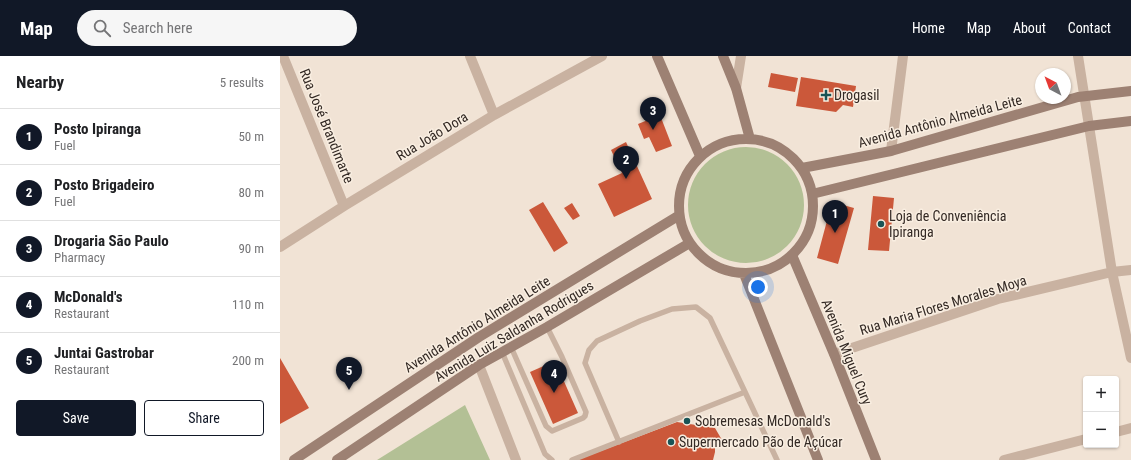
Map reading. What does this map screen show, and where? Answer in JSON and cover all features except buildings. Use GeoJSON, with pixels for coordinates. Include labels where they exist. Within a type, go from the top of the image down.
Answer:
{"type":"FeatureCollection","features":[{"type":"Feature","properties":{"kind":"main road"},"geometry":{"type":"LineString","coordinates":[[657,56],[700,156]]}},
{"type":"Feature","properties":{"kind":"main road"},"geometry":{"type":"LineString","coordinates":[[723,56],[736,88],[750,138]]}},
{"type":"Feature","properties":{"kind":"main road","name":"Avenida Antônio Almeida Leite"},"geometry":{"type":"LineString","coordinates":[[802,168],[891,151],[1078,97],[1131,91]]}},
{"type":"Feature","properties":{"kind":"main road"},"geometry":{"type":"LineString","coordinates":[[812,194],[1089,126],[1131,121]]}},
{"type":"Feature","properties":{"kind":"main road"},"geometry":{"type":"LineString","coordinates":[[750,138],[770,143],[788,153],[802,168],[808,180],[812,194],[813,216],[806,237],[792,255],[778,266],[762,272],[744,274],[724,271],[706,261],[688,244],[678,216],[679,194],[686,173],[700,156],[715,146],[732,140],[750,138]]}},
{"type":"Feature","properties":{"kind":"main road","name":"Avenida Antônio Almeida Leite"},"geometry":{"type":"LineString","coordinates":[[294,460],[479,337],[678,216]]}},
{"type":"Feature","properties":{"kind":"main road","name":"Avenida Luiz Saldanha Rodrigues"},"geometry":{"type":"LineString","coordinates":[[337,460],[478,365],[548,327],[688,244]]}},
{"type":"Feature","properties":{"kind":"main road","name":"Avenida Miguel Cury"},"geometry":{"type":"LineString","coordinates":[[792,255],[834,354],[876,460]]}},
{"type":"Feature","properties":{"kind":"main road"},"geometry":{"type":"LineString","coordinates":[[744,274],[818,460]]}},
{"type":"Feature","properties":{"kind":"street","name":"Rua José Brandimarte"},"geometry":{"type":"LineString","coordinates":[[283,56],[344,206]]}},
{"type":"Feature","properties":{"kind":"street"},"geometry":{"type":"LineString","coordinates":[[470,56],[494,115]]}},
{"type":"Feature","properties":{"kind":"street","name":"Rua João Dora"},"geometry":{"type":"LineString","coordinates":[[280,247],[344,206],[494,115],[602,56]]}},
{"type":"Feature","properties":{"kind":"street"},"geometry":{"type":"LineString","coordinates":[[736,88],[741,56]]}},
{"type":"Feature","properties":{"kind":"street"},"geometry":{"type":"LineString","coordinates":[[891,151],[903,56]]}},
{"type":"Feature","properties":{"kind":"street"},"geometry":{"type":"LineString","coordinates":[[1078,56],[1112,272],[1131,358]]}},
{"type":"Feature","properties":{"kind":"street","name":"Rua Maria Flores Morales Moya"},"geometry":{"type":"LineString","coordinates":[[834,354],[998,299],[1112,272],[1131,270]]}},
{"type":"Feature","properties":{"kind":"street"},"geometry":{"type":"LineString","coordinates":[[478,365],[516,460]]}},
{"type":"Feature","properties":{"kind":"street"},"geometry":{"type":"LineString","coordinates":[[1119,431],[1131,428]]}},
{"type":"Feature","properties":{"kind":"street"},"geometry":{"type":"LineString","coordinates":[[1004,460],[1083,440]]}},
{"type":"Feature","properties":{"kind":"lane"},"geometry":{"type":"LineString","coordinates":[[619,442],[585,363],[589,350],[597,341],[647,319],[672,309],[696,307],[710,318],[777,460]]}},
{"type":"Feature","properties":{"kind":"lane"},"geometry":{"type":"LineString","coordinates":[[511,347],[549,430],[552,431],[584,418],[586,412],[584,406],[548,327]]}},
{"type":"Feature","properties":{"kind":"lane"},"geometry":{"type":"LineString","coordinates":[[502,352],[545,454],[552,460]]}},
{"type":"Feature","properties":{"kind":"lane"},"geometry":{"type":"LineString","coordinates":[[572,460],[745,392]]}},
{"type":"Feature","properties":{"kind":"green space"},"geometry":{"type":"Polygon","coordinates":[[[746,147],[757,148],[768,152],[787,164],[799,183],[803,194],[803,216],[799,227],[787,246],[768,258],[757,262],[746,263],[735,262],[724,258],[705,246],[693,227],[689,216],[688,205],[689,194],[693,183],[705,164],[724,152],[735,148],[746,147]]]}},
{"type":"Feature","properties":{"kind":"green space"},"geometry":{"type":"Polygon","coordinates":[[[465,405],[490,460],[377,460],[465,405]]]}},
{"type":"Feature","properties":{"kind":"place","name":"Drogasil"},"geometry":{"type":"Point","coordinates":[826,95]}},
{"type":"Feature","properties":{"kind":"place","name":"Drogaria São Paulo"},"geometry":{"type":"Point","coordinates":[653,130]}},
{"type":"Feature","properties":{"kind":"place","name":"Posto Brigadeiro"},"geometry":{"type":"Point","coordinates":[626,179]}},
{"type":"Feature","properties":{"kind":"place","name":"Loja de Conveniência Ipiranga"},"geometry":{"type":"Point","coordinates":[881,224]}},
{"type":"Feature","properties":{"kind":"place","name":"Posto Ipiranga"},"geometry":{"type":"Point","coordinates":[835,233]}},
{"type":"Feature","properties":{"kind":"place","name":"Juntai Gastrobar"},"geometry":{"type":"Point","coordinates":[349,390]}},
{"type":"Feature","properties":{"kind":"place","name":"McDonald's"},"geometry":{"type":"Point","coordinates":[554,393]}},
{"type":"Feature","properties":{"kind":"place","name":"Sobremesas McDonald's"},"geometry":{"type":"Point","coordinates":[687,421]}},
{"type":"Feature","properties":{"kind":"place","name":"Supermercado Pão de Açúcar"},"geometry":{"type":"Point","coordinates":[671,442]}}]}
